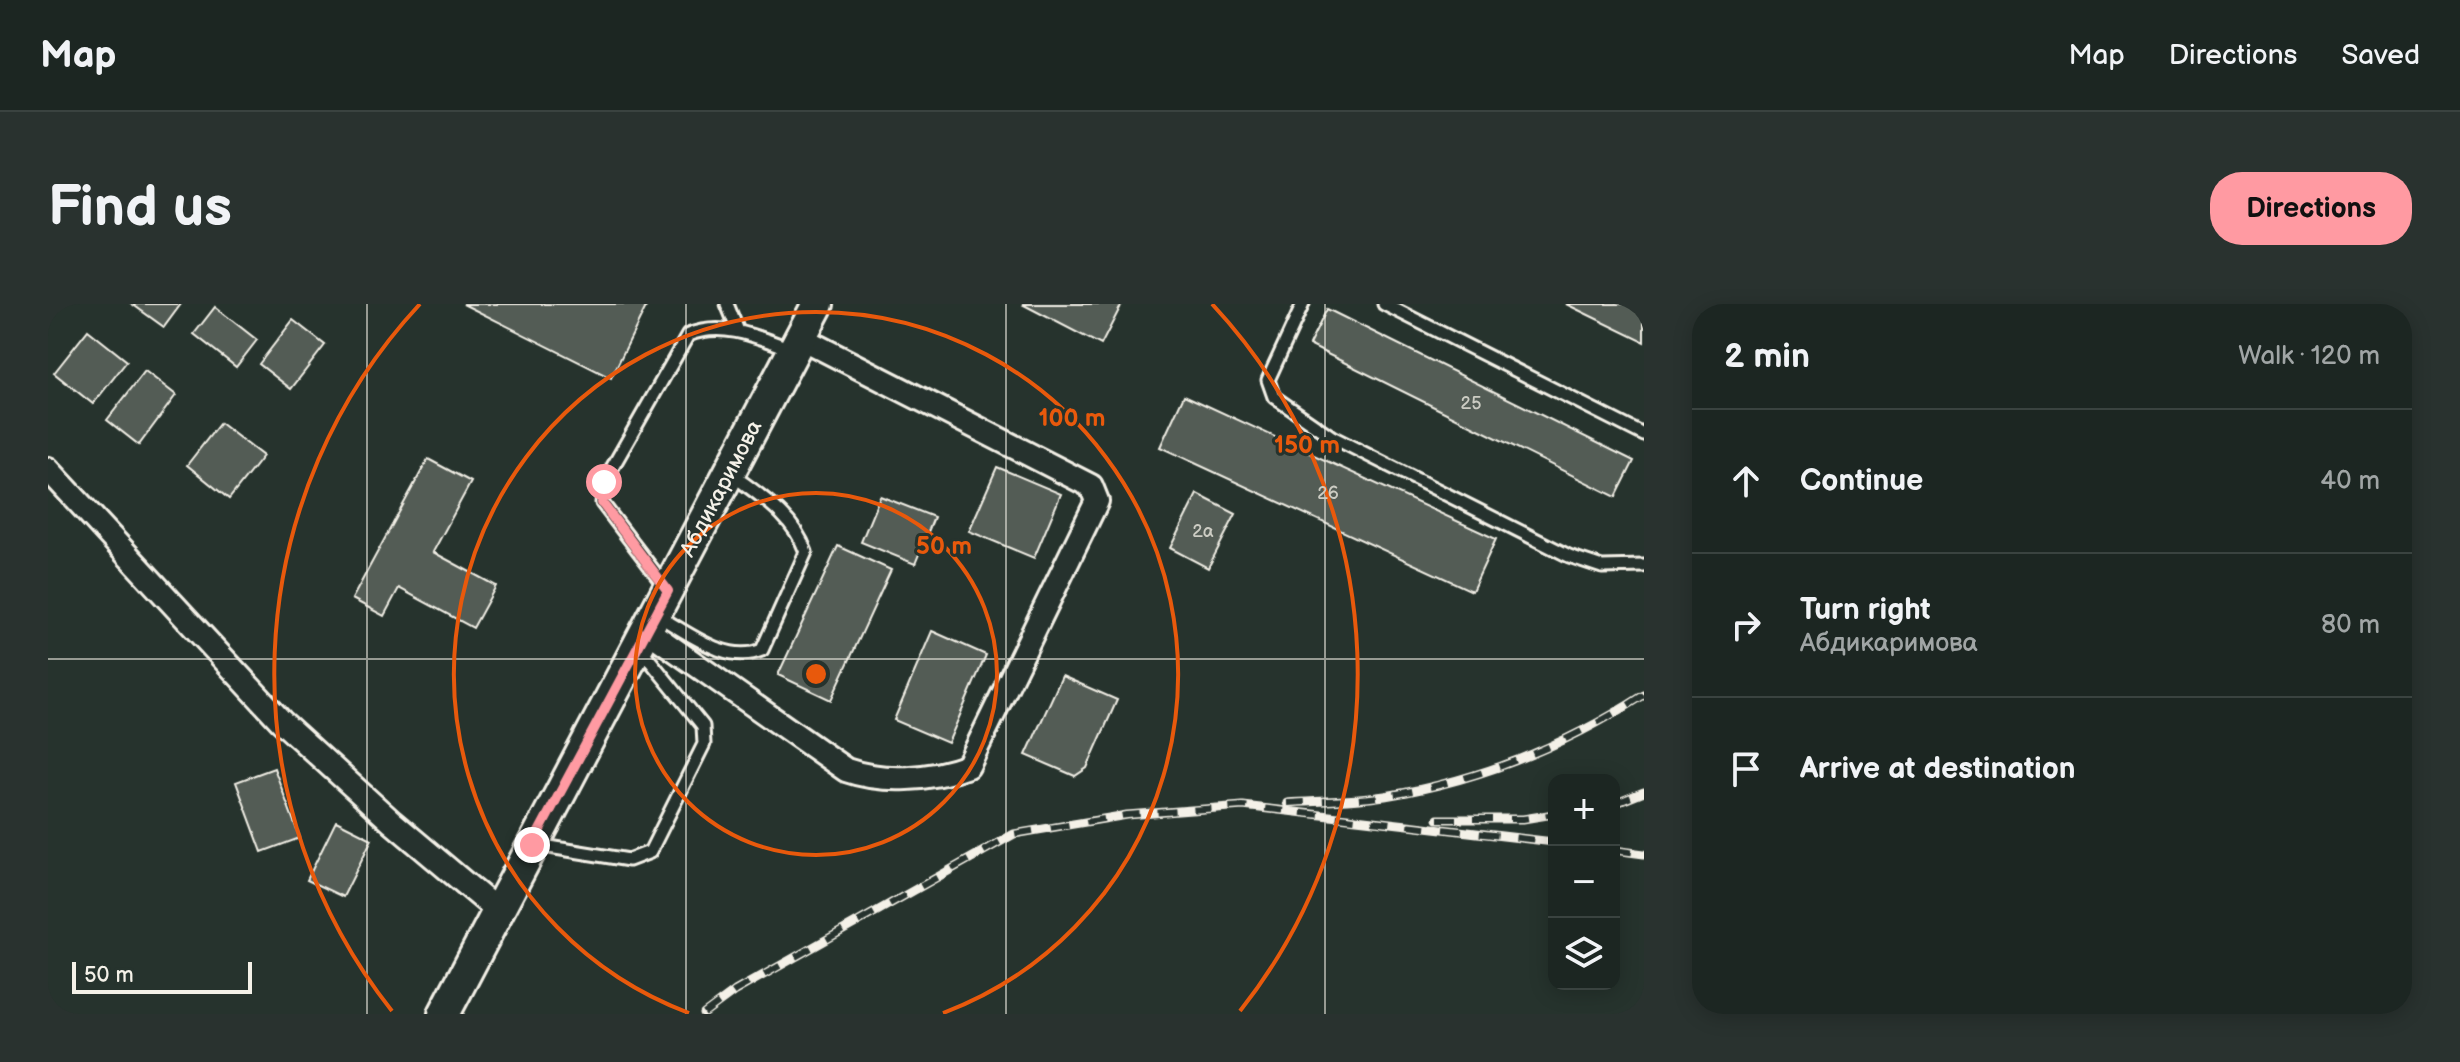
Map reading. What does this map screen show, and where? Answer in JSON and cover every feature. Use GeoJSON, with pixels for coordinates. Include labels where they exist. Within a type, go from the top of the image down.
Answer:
{"type":"FeatureCollection","features":[{"type":"Feature","properties":{"kind":"main road","name":"Абдикаримова"},"geometry":{"type":"LineString","coordinates":[[444,1014],[818,304]]}},
{"type":"Feature","properties":{"kind":"street"},"geometry":{"type":"LineString","coordinates":[[653,621],[846,770],[871,779],[947,774],[968,766],[1097,501],[1091,486],[797,344]]}},
{"type":"Feature","properties":{"kind":"street"},"geometry":{"type":"LineString","coordinates":[[48,469],[281,721],[392,822],[499,912]]}},
{"type":"Feature","properties":{"kind":"lane"},"geometry":{"type":"LineString","coordinates":[[727,304],[738,331]]}},
{"type":"Feature","properties":{"kind":"lane"},"geometry":{"type":"LineString","coordinates":[[1303,304],[1268,380],[1274,397],[1332,437],[1569,556],[1602,567],[1644,566]]}},
{"type":"Feature","properties":{"kind":"lane"},"geometry":{"type":"LineString","coordinates":[[1384,304],[1644,435]]}},
{"type":"Feature","properties":{"kind":"lane"},"geometry":{"type":"LineString","coordinates":[[532,845],[629,860],[650,852],[704,744],[703,726],[602,503],[604,482],[688,335],[702,330],[738,331],[797,344]]}},
{"type":"Feature","properties":{"kind":"lane"},"geometry":{"type":"LineString","coordinates":[[653,621],[728,654],[747,656],[762,650],[806,552],[799,532],[788,518],[730,473]]}},
{"type":"Feature","properties":{"kind":"building"},"geometry":{"type":"Polygon","coordinates":[[[132,304],[181,304],[164,327],[132,304]]]}},
{"type":"Feature","properties":{"kind":"building"},"geometry":{"type":"Polygon","coordinates":[[[463,304],[640,304],[646,307],[611,378],[463,304]]]}},
{"type":"Feature","properties":{"kind":"building"},"geometry":{"type":"Polygon","coordinates":[[[1022,304],[1122,304],[1101,345],[1022,304]]]}},
{"type":"Feature","properties":{"kind":"building"},"geometry":{"type":"Polygon","coordinates":[[[1566,304],[1644,304],[1644,342],[1566,304]]]}},
{"type":"Feature","properties":{"kind":"building"},"geometry":{"type":"Polygon","coordinates":[[[215,307],[257,340],[236,367],[194,334],[215,307]]]}},
{"type":"Feature","properties":{"kind":"building"},"geometry":{"type":"Polygon","coordinates":[[[1327,309],[1634,461],[1616,497],[1309,345],[1327,309]]]}},
{"type":"Feature","properties":{"kind":"building"},"geometry":{"type":"Polygon","coordinates":[[[293,320],[325,345],[291,389],[259,364],[293,320]]]}},
{"type":"Feature","properties":{"kind":"building"},"geometry":{"type":"Polygon","coordinates":[[[88,330],[127,361],[93,404],[54,373],[88,330]]]}},
{"type":"Feature","properties":{"kind":"building"},"geometry":{"type":"Polygon","coordinates":[[[145,371],[176,395],[139,445],[107,420],[145,371]]]}},
{"type":"Feature","properties":{"kind":"building"},"geometry":{"type":"Polygon","coordinates":[[[1184,395],[1496,539],[1472,591],[1160,447],[1184,395]]]}},
{"type":"Feature","properties":{"kind":"building"},"geometry":{"type":"Polygon","coordinates":[[[220,423],[263,456],[229,499],[187,465],[220,423]]]}},
{"type":"Feature","properties":{"kind":"building"},"geometry":{"type":"Polygon","coordinates":[[[428,459],[471,482],[433,552],[496,586],[473,628],[399,588],[384,616],[352,599],[428,459]]]}},
{"type":"Feature","properties":{"kind":"building"},"geometry":{"type":"Polygon","coordinates":[[[997,467],[1061,494],[1034,558],[969,531],[997,467]]]}},
{"type":"Feature","properties":{"kind":"building"},"geometry":{"type":"Polygon","coordinates":[[[1197,494],[1236,514],[1208,568],[1170,548],[1197,494]]]}},
{"type":"Feature","properties":{"kind":"building"},"geometry":{"type":"Polygon","coordinates":[[[880,496],[934,517],[915,564],[861,542],[880,496]]]}},
{"type":"Feature","properties":{"kind":"building"},"geometry":{"type":"Polygon","coordinates":[[[838,546],[891,570],[831,700],[778,675],[838,546]]]}},
{"type":"Feature","properties":{"kind":"building"},"geometry":{"type":"Polygon","coordinates":[[[932,631],[986,655],[948,743],[894,720],[932,631]]]}},
{"type":"Feature","properties":{"kind":"building"},"geometry":{"type":"Polygon","coordinates":[[[1062,676],[1117,700],[1087,768],[1075,776],[1026,755],[1062,676]]]}},
{"type":"Feature","properties":{"kind":"building"},"geometry":{"type":"Polygon","coordinates":[[[274,768],[300,838],[262,852],[236,782],[274,768]]]}},
{"type":"Feature","properties":{"kind":"building"},"geometry":{"type":"Polygon","coordinates":[[[336,821],[372,839],[343,897],[307,880],[336,821]]]}},
{"type":"Feature","properties":{"kind":"railway"},"geometry":{"type":"LineString","coordinates":[[1287,803],[1373,798],[1454,781],[1552,745],[1644,695]]}},
{"type":"Feature","properties":{"kind":"railway"},"geometry":{"type":"LineString","coordinates":[[1620,802],[1644,792]]}},
{"type":"Feature","properties":{"kind":"railway"},"geometry":{"type":"LineString","coordinates":[[704,1014],[735,991],[1014,834],[1127,815],[1243,806],[1548,841]]}},
{"type":"Feature","properties":{"kind":"railway"},"geometry":{"type":"LineString","coordinates":[[1438,819],[1523,819],[1548,815]]}},
{"type":"Feature","properties":{"kind":"railway"},"geometry":{"type":"LineString","coordinates":[[1620,851],[1644,854]]}},
{"type":"Feature","properties":{"kind":"route"},"geometry":{"type":"LineString","coordinates":[[532,845],[668,591],[602,503],[604,482]]}}]}
